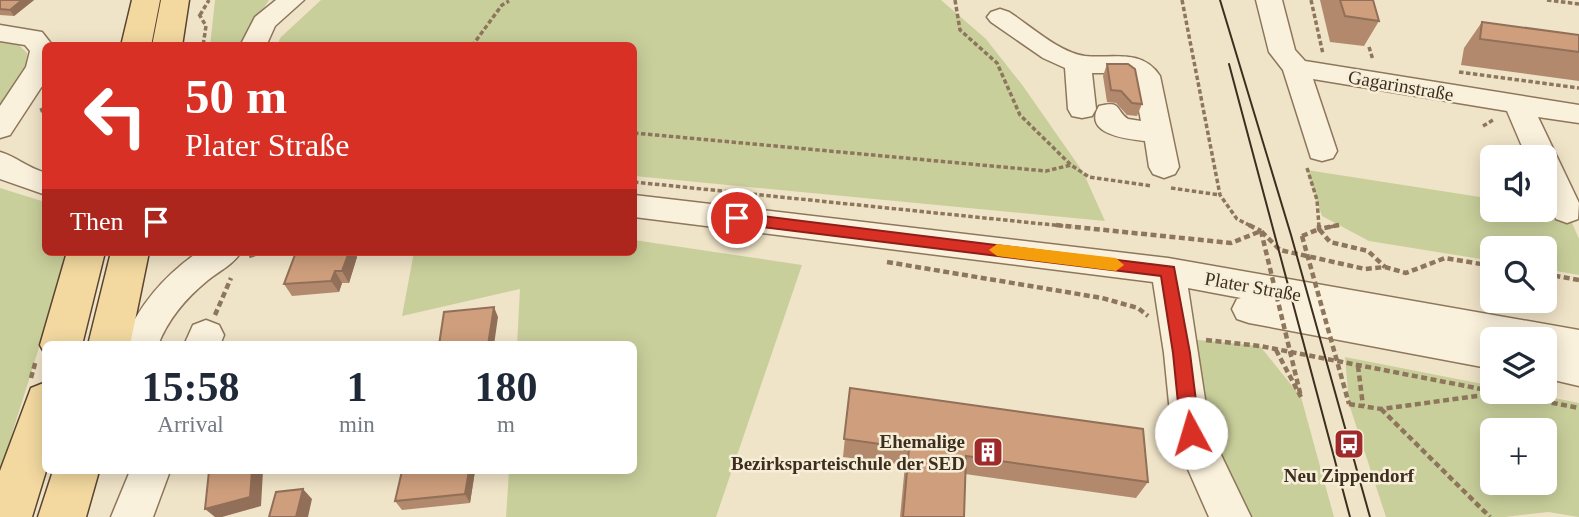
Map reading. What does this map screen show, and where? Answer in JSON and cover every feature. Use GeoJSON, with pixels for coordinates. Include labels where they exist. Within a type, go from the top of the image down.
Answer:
{"type":"FeatureCollection","features":[{"type":"Feature","properties":{"kind":"main road"},"geometry":{"type":"LineString","coordinates":[[137,42],[146,0]]}},
{"type":"Feature","properties":{"kind":"main road"},"geometry":{"type":"LineString","coordinates":[[169,42],[190,8]]}},
{"type":"Feature","properties":{"kind":"main road"},"geometry":{"type":"LineString","coordinates":[[62,341],[85,256]]}},
{"type":"Feature","properties":{"kind":"main road"},"geometry":{"type":"LineString","coordinates":[[110,341],[129,256]]}},
{"type":"Feature","properties":{"kind":"main road"},"geometry":{"type":"LineString","coordinates":[[8,517],[42,413]]}},
{"type":"Feature","properties":{"kind":"main road"},"geometry":{"type":"LineString","coordinates":[[62,517],[75,474]]}},
{"type":"Feature","properties":{"kind":"street"},"geometry":{"type":"LineString","coordinates":[[254,42],[260,27],[291,0]]}},
{"type":"Feature","properties":{"kind":"street"},"geometry":{"type":"LineString","coordinates":[[1269,0],[1282,52],[1296,68],[1322,151]]}},
{"type":"Feature","properties":{"kind":"street"},"geometry":{"type":"LineString","coordinates":[[1000,17],[1052,52],[1078,64],[1132,65],[1146,76],[1158,133],[1162,180]]}},
{"type":"Feature","properties":{"kind":"street"},"geometry":{"type":"LineString","coordinates":[[0,33],[33,38],[42,49]]}},
{"type":"Feature","properties":{"kind":"street"},"geometry":{"type":"LineString","coordinates":[[0,128],[40,67],[42,56]]}},
{"type":"Feature","properties":{"kind":"street"},"geometry":{"type":"LineString","coordinates":[[1078,64],[1096,111],[1121,128],[1158,133]]}},
{"type":"Feature","properties":{"kind":"street","name":"Gagarinstraße"},"geometry":{"type":"LineString","coordinates":[[1296,68],[1579,114]]}},
{"type":"Feature","properties":{"kind":"street"},"geometry":{"type":"LineString","coordinates":[[1518,106],[1536,145]]}},
{"type":"Feature","properties":{"kind":"street"},"geometry":{"type":"LineString","coordinates":[[3,166],[42,166]]}},
{"type":"Feature","properties":{"kind":"street"},"geometry":{"type":"LineString","coordinates":[[3,166],[29,180],[42,183]]}},
{"type":"Feature","properties":{"kind":"street"},"geometry":{"type":"LineString","coordinates":[[1557,190],[1567,211]]}},
{"type":"Feature","properties":{"kind":"street","name":"Plater Straße"},"geometry":{"type":"LineString","coordinates":[[637,206],[1579,345]]}},
{"type":"Feature","properties":{"kind":"street","name":"Plater Straße"},"geometry":{"type":"LineString","coordinates":[[637,220],[959,262],[1170,283],[1480,351]]}},
{"type":"Feature","properties":{"kind":"street"},"geometry":{"type":"LineString","coordinates":[[143,341],[159,311],[179,285],[197,268],[230,260]]}},
{"type":"Feature","properties":{"kind":"street"},"geometry":{"type":"LineString","coordinates":[[1170,283],[1191,433],[1230,517]]}},
{"type":"Feature","properties":{"kind":"street"},"geometry":{"type":"LineString","coordinates":[[1557,365],[1579,370]]}},
{"type":"Feature","properties":{"kind":"street"},"geometry":{"type":"LineString","coordinates":[[81,517],[96,474]]}},
{"type":"Feature","properties":{"kind":"street"},"geometry":{"type":"LineString","coordinates":[[132,517],[149,474]]}},
{"type":"Feature","properties":{"kind":"path"},"geometry":{"type":"LineString","coordinates":[[204,42],[206,26],[190,8],[209,0]]}},
{"type":"Feature","properties":{"kind":"path"},"geometry":{"type":"LineString","coordinates":[[475,42],[502,5],[510,0]]}},
{"type":"Feature","properties":{"kind":"path"},"geometry":{"type":"LineString","coordinates":[[955,0],[960,30],[997,63],[1020,114],[1071,164],[1089,177],[1162,180],[1220,195]]}},
{"type":"Feature","properties":{"kind":"path"},"geometry":{"type":"LineString","coordinates":[[1182,0],[1220,195],[1237,219],[1261,231],[1280,250],[1365,269],[1385,267],[1406,273],[1445,258],[1480,264]]}},
{"type":"Feature","properties":{"kind":"path"},"geometry":{"type":"LineString","coordinates":[[1311,0],[1327,73]]}},
{"type":"Feature","properties":{"kind":"path"},"geometry":{"type":"LineString","coordinates":[[1547,0],[1579,4]]}},
{"type":"Feature","properties":{"kind":"path"},"geometry":{"type":"LineString","coordinates":[[1369,47],[1373,60]]}},
{"type":"Feature","properties":{"kind":"path"},"geometry":{"type":"LineString","coordinates":[[637,133],[1046,172],[1071,164]]}},
{"type":"Feature","properties":{"kind":"path"},"geometry":{"type":"LineString","coordinates":[[637,182],[1231,243],[1261,231]]}},
{"type":"Feature","properties":{"kind":"path"},"geometry":{"type":"LineString","coordinates":[[1385,267],[1368,251],[1330,242],[1319,229],[1302,236],[1349,404],[1381,409],[1480,395]]}},
{"type":"Feature","properties":{"kind":"path"},"geometry":{"type":"LineString","coordinates":[[1261,231],[1301,397],[1276,349]]}},
{"type":"Feature","properties":{"kind":"path"},"geometry":{"type":"LineString","coordinates":[[204,340],[230,260]]}},
{"type":"Feature","properties":{"kind":"path"},"geometry":{"type":"LineString","coordinates":[[884,262],[1102,299],[1138,308],[1178,338],[1276,349],[1480,390]]}},
{"type":"Feature","properties":{"kind":"path"},"geometry":{"type":"LineString","coordinates":[[1557,277],[1579,280]]}},
{"type":"Feature","properties":{"kind":"path"},"geometry":{"type":"LineString","coordinates":[[1359,366],[1363,406]]}},
{"type":"Feature","properties":{"kind":"path"},"geometry":{"type":"LineString","coordinates":[[1557,404],[1579,408]]}},
{"type":"Feature","properties":{"kind":"path"},"geometry":{"type":"LineString","coordinates":[[1381,409],[1490,517]]}},
{"type":"Feature","properties":{"kind":"green space"},"geometry":{"type":"Polygon","coordinates":[[[215,0],[269,0],[242,42],[210,42],[215,0]]]}},
{"type":"Feature","properties":{"kind":"green space"},"geometry":{"type":"Polygon","coordinates":[[[321,0],[941,0],[986,39],[1023,86],[1083,172],[1105,221],[637,176],[637,42],[278,42],[321,0]]]}},
{"type":"Feature","properties":{"kind":"green space"},"geometry":{"type":"Polygon","coordinates":[[[0,38],[18,44],[27,53],[26,68],[0,109],[0,38]]]}},
{"type":"Feature","properties":{"kind":"green space"},"geometry":{"type":"Polygon","coordinates":[[[1307,170],[1480,197],[1480,222],[1557,222],[1557,210],[1567,211],[1579,239],[1579,275],[1557,271],[1557,236],[1480,236],[1480,259],[1369,241],[1322,216],[1307,170]]]}},
{"type":"Feature","properties":{"kind":"green space"},"geometry":{"type":"Polygon","coordinates":[[[0,188],[42,201],[42,256],[68,256],[0,472],[0,188]]]}},
{"type":"Feature","properties":{"kind":"green space"},"geometry":{"type":"Polygon","coordinates":[[[637,240],[802,265],[716,517],[506,517],[509,474],[637,474],[637,341],[517,341],[520,289],[402,316],[413,256],[637,256],[637,240]]]}},
{"type":"Feature","properties":{"kind":"green space"},"geometry":{"type":"Polygon","coordinates":[[[1178,338],[1260,346],[1301,397],[1334,517],[1230,517],[1178,338]]]}},
{"type":"Feature","properties":{"kind":"green space"},"geometry":{"type":"Polygon","coordinates":[[[1345,357],[1480,383],[1480,404],[1557,404],[1557,399],[1579,403],[1579,517],[1548,512],[1505,517],[1386,517],[1349,404],[1345,357]]]}},
{"type":"Feature","properties":{"kind":"building"},"geometry":{"type":"Polygon","coordinates":[[[0,0],[22,0],[10,10],[0,9],[0,0]]]}},
{"type":"Feature","properties":{"kind":"building"},"geometry":{"type":"Polygon","coordinates":[[[1340,0],[1373,0],[1379,21],[1345,16],[1340,0]]]}},
{"type":"Feature","properties":{"kind":"building"},"geometry":{"type":"Polygon","coordinates":[[[1482,22],[1579,35],[1579,52],[1480,39],[1482,22]]]}},
{"type":"Feature","properties":{"kind":"building"},"geometry":{"type":"Polygon","coordinates":[[[1107,64],[1128,64],[1135,69],[1142,104],[1132,103],[1121,91],[1111,90],[1107,64]]]}},
{"type":"Feature","properties":{"kind":"building"},"geometry":{"type":"Polygon","coordinates":[[[294,256],[348,256],[342,271],[335,271],[331,281],[284,284],[294,256]]]}},
{"type":"Feature","properties":{"kind":"building"},"geometry":{"type":"Polygon","coordinates":[[[494,307],[489,341],[440,341],[444,312],[494,307]]]}},
{"type":"Feature","properties":{"kind":"building"},"geometry":{"type":"Polygon","coordinates":[[[850,388],[1143,429],[1148,482],[966,456],[964,517],[903,517],[909,448],[844,439],[850,388]]]}},
{"type":"Feature","properties":{"kind":"building"},"geometry":{"type":"Polygon","coordinates":[[[209,474],[252,474],[250,497],[205,509],[209,474]]]}},
{"type":"Feature","properties":{"kind":"building"},"geometry":{"type":"Polygon","coordinates":[[[401,474],[468,474],[465,494],[395,501],[401,474]]]}},
{"type":"Feature","properties":{"kind":"building"},"geometry":{"type":"Polygon","coordinates":[[[303,489],[296,517],[269,517],[276,492],[303,489]]]}},
{"type":"Feature","properties":{"kind":"tram line"},"geometry":{"type":"LineString","coordinates":[[1220,0],[1291,235],[1370,517]]}},
{"type":"Feature","properties":{"kind":"tram line"},"geometry":{"type":"LineString","coordinates":[[1229,64],[1350,517]]}},
{"type":"Feature","properties":{"kind":"slow traffic"},"geometry":{"type":"LineString","coordinates":[[997,250],[1116,265]]}},
{"type":"Feature","properties":{"kind":"place","name":"Neu Zippendorf"},"geometry":{"type":"Point","coordinates":[1349,444]}},
{"type":"Feature","properties":{"kind":"place","name":"Ehemalige Bezirksparteischule der SED"},"geometry":{"type":"Point","coordinates":[988,452]}},
{"type":"Feature","properties":{"kind":"route"},"geometry":{"type":"LineString","coordinates":[[737,218],[1168,271],[1182,353],[1191,433]]}}]}
